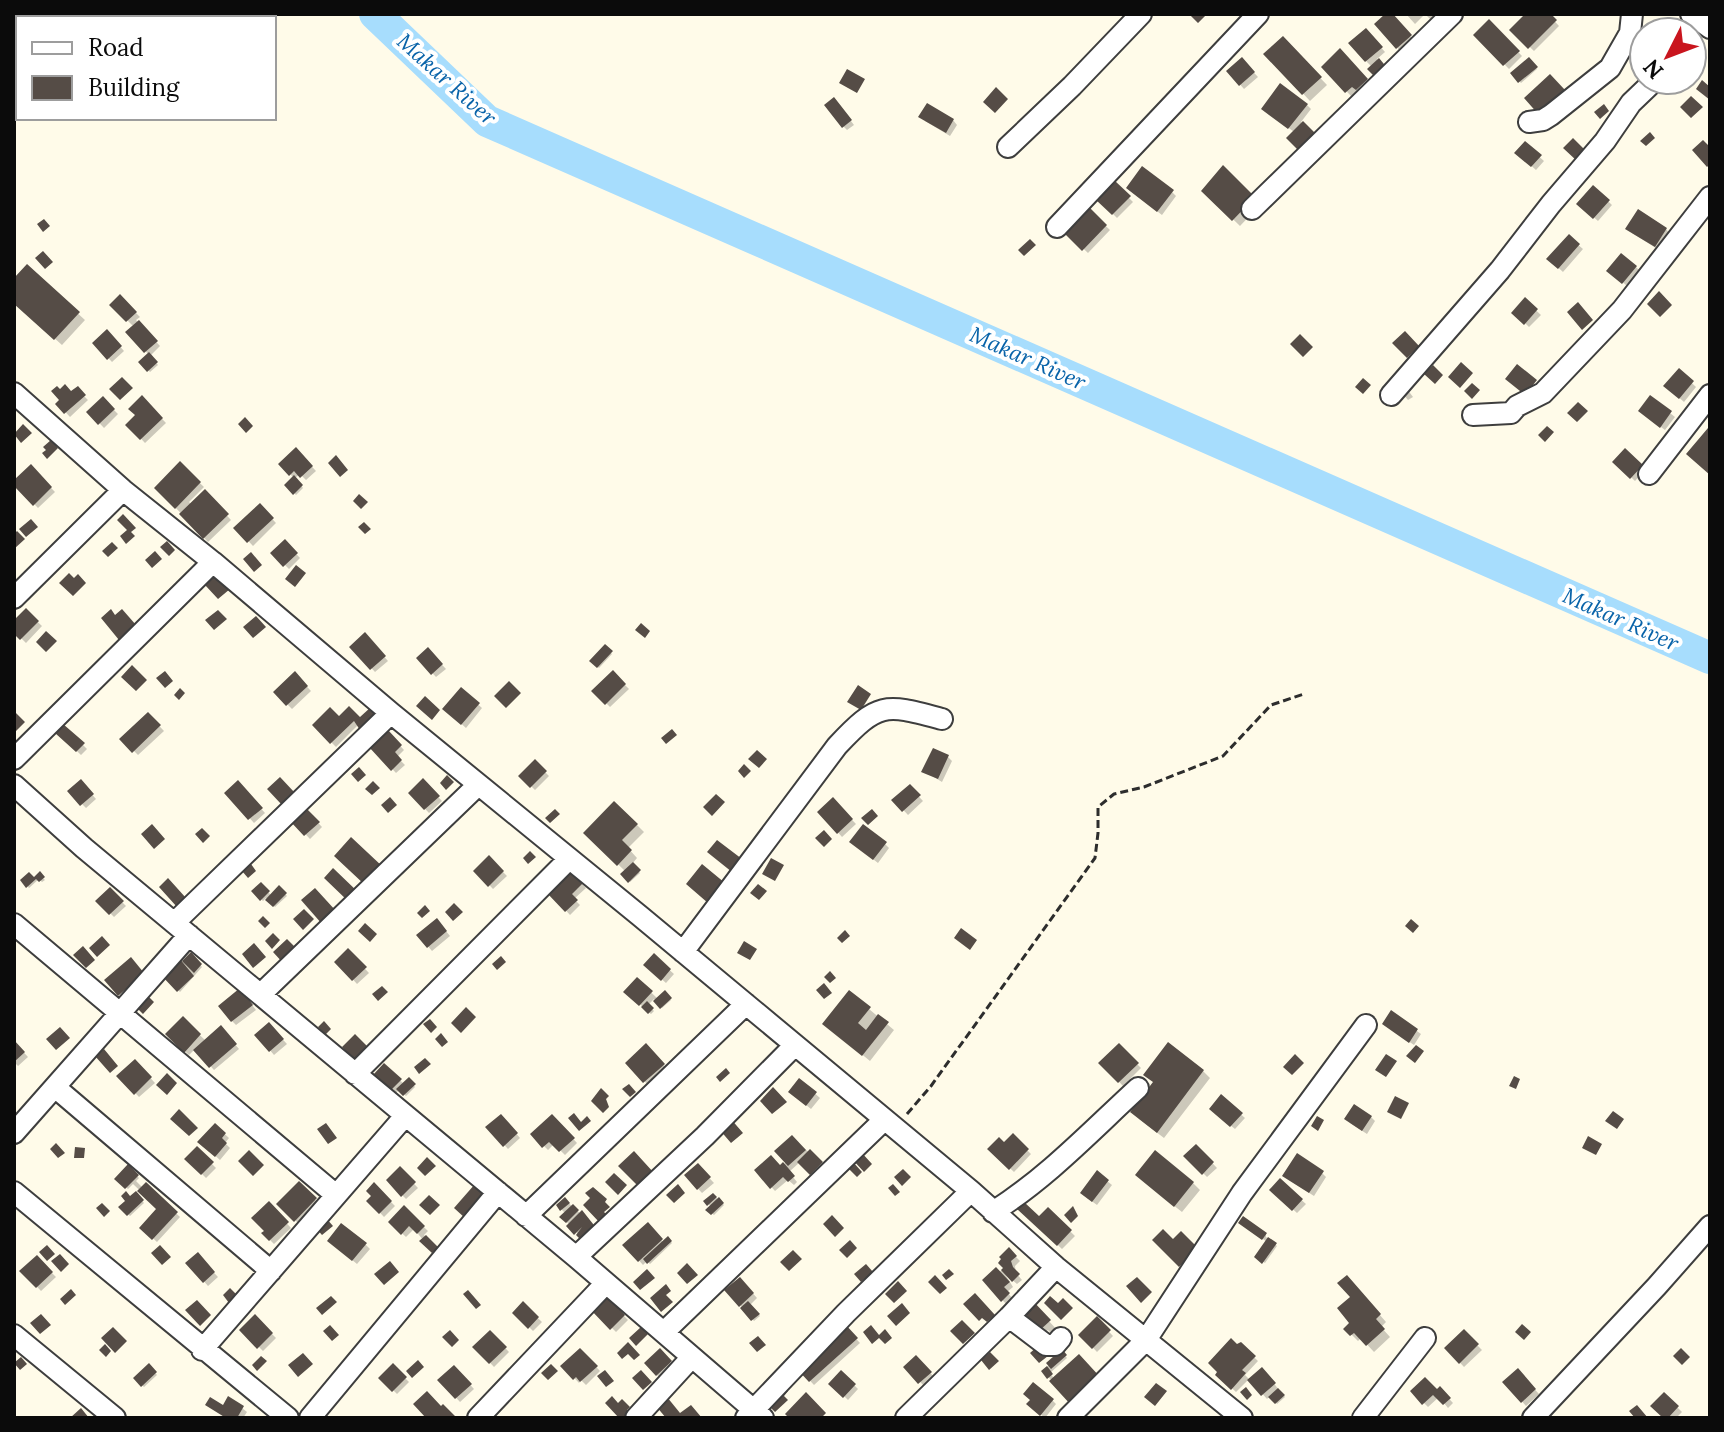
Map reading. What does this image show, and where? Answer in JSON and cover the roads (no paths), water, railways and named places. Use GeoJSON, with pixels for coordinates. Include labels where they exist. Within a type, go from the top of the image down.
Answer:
{"type":"FeatureCollection","features":[{"type":"Feature","properties":{"kind":"street"},"geometry":{"type":"LineString","coordinates":[[1008,147],[1141,14]]}},
{"type":"Feature","properties":{"kind":"street"},"geometry":{"type":"LineString","coordinates":[[1057,227],[1258,14]]}},
{"type":"Feature","properties":{"kind":"street"},"geometry":{"type":"LineString","coordinates":[[1252,209],[1452,14]]}},
{"type":"Feature","properties":{"kind":"street"},"geometry":{"type":"LineString","coordinates":[[1529,122],[1551,115],[1610,68],[1630,33],[1632,14]]}},
{"type":"Feature","properties":{"kind":"street"},"geometry":{"type":"LineString","coordinates":[[1391,395],[1500,270],[1638,96]]}},
{"type":"Feature","properties":{"kind":"street"},"geometry":{"type":"LineString","coordinates":[[1473,415],[1511,413],[1517,406],[1543,393],[1633,296],[1710,197]]}},
{"type":"Feature","properties":{"kind":"street"},"geometry":{"type":"LineString","coordinates":[[1649,474],[1710,395]]}},
{"type":"Feature","properties":{"kind":"street"},"geometry":{"type":"LineString","coordinates":[[17,400],[568,860],[971,1191],[1056,1267],[1234,1415]]}},
{"type":"Feature","properties":{"kind":"street"},"geometry":{"type":"LineString","coordinates":[[14,598],[123,490]]}},
{"type":"Feature","properties":{"kind":"street"},"geometry":{"type":"LineString","coordinates":[[14,759],[213,562]]}},
{"type":"Feature","properties":{"kind":"street"},"geometry":{"type":"LineString","coordinates":[[683,952],[837,746],[861,720],[878,710],[897,708],[942,719]]}},
{"type":"Feature","properties":{"kind":"street"},"geometry":{"type":"LineString","coordinates":[[14,1133],[121,1014],[181,929],[391,713]]}},
{"type":"Feature","properties":{"kind":"street"},"geometry":{"type":"LineString","coordinates":[[14,785],[181,929],[664,1332],[754,1416],[846,1313],[971,1191]]}},
{"type":"Feature","properties":{"kind":"street"},"geometry":{"type":"LineString","coordinates":[[261,994],[478,785]]}},
{"type":"Feature","properties":{"kind":"street"},"geometry":{"type":"LineString","coordinates":[[355,1074],[568,860]]}},
{"type":"Feature","properties":{"kind":"street"},"geometry":{"type":"LineString","coordinates":[[14,924],[336,1195]]}},
{"type":"Feature","properties":{"kind":"street"},"geometry":{"type":"LineString","coordinates":[[526,1216],[746,1004]]}},
{"type":"Feature","properties":{"kind":"street"},"geometry":{"type":"LineString","coordinates":[[1068,1418],[1146,1340],[1242,1193],[1366,1025]]}},
{"type":"Feature","properties":{"kind":"street"},"geometry":{"type":"LineString","coordinates":[[576,1257],[705,1136],[794,1046]]}},
{"type":"Feature","properties":{"kind":"street"},"geometry":{"type":"LineString","coordinates":[[56,1088],[271,1271]]}},
{"type":"Feature","properties":{"kind":"street"},"geometry":{"type":"LineString","coordinates":[[993,1212],[1037,1182],[1087,1139],[1138,1088]]}},
{"type":"Feature","properties":{"kind":"street"},"geometry":{"type":"LineString","coordinates":[[202,1350],[405,1116]]}},
{"type":"Feature","properties":{"kind":"street"},"geometry":{"type":"LineString","coordinates":[[664,1332],[889,1125]]}},
{"type":"Feature","properties":{"kind":"street"},"geometry":{"type":"LineString","coordinates":[[14,1192],[288,1418]]}},
{"type":"Feature","properties":{"kind":"street"},"geometry":{"type":"LineString","coordinates":[[310,1418],[498,1192]]}},
{"type":"Feature","properties":{"kind":"street"},"geometry":{"type":"LineString","coordinates":[[1533,1418],[1710,1226]]}},
{"type":"Feature","properties":{"kind":"street"},"geometry":{"type":"LineString","coordinates":[[906,1418],[1056,1267]]}},
{"type":"Feature","properties":{"kind":"street"},"geometry":{"type":"LineString","coordinates":[[478,1418],[606,1283]]}},
{"type":"Feature","properties":{"kind":"street"},"geometry":{"type":"LineString","coordinates":[[1009,1317],[1046,1345],[1055,1345],[1061,1338]]}},
{"type":"Feature","properties":{"kind":"street"},"geometry":{"type":"LineString","coordinates":[[14,1335],[115,1418]]}},
{"type":"Feature","properties":{"kind":"street"},"geometry":{"type":"LineString","coordinates":[[1363,1418],[1425,1338]]}},
{"type":"Feature","properties":{"kind":"street"},"geometry":{"type":"LineString","coordinates":[[636,1418],[692,1357]]}},
{"type":"Feature","properties":{"kind":"waterway","name":"Makar River"},"geometry":{"type":"LineString","coordinates":[[375,14],[487,121],[1710,658]]}}]}
